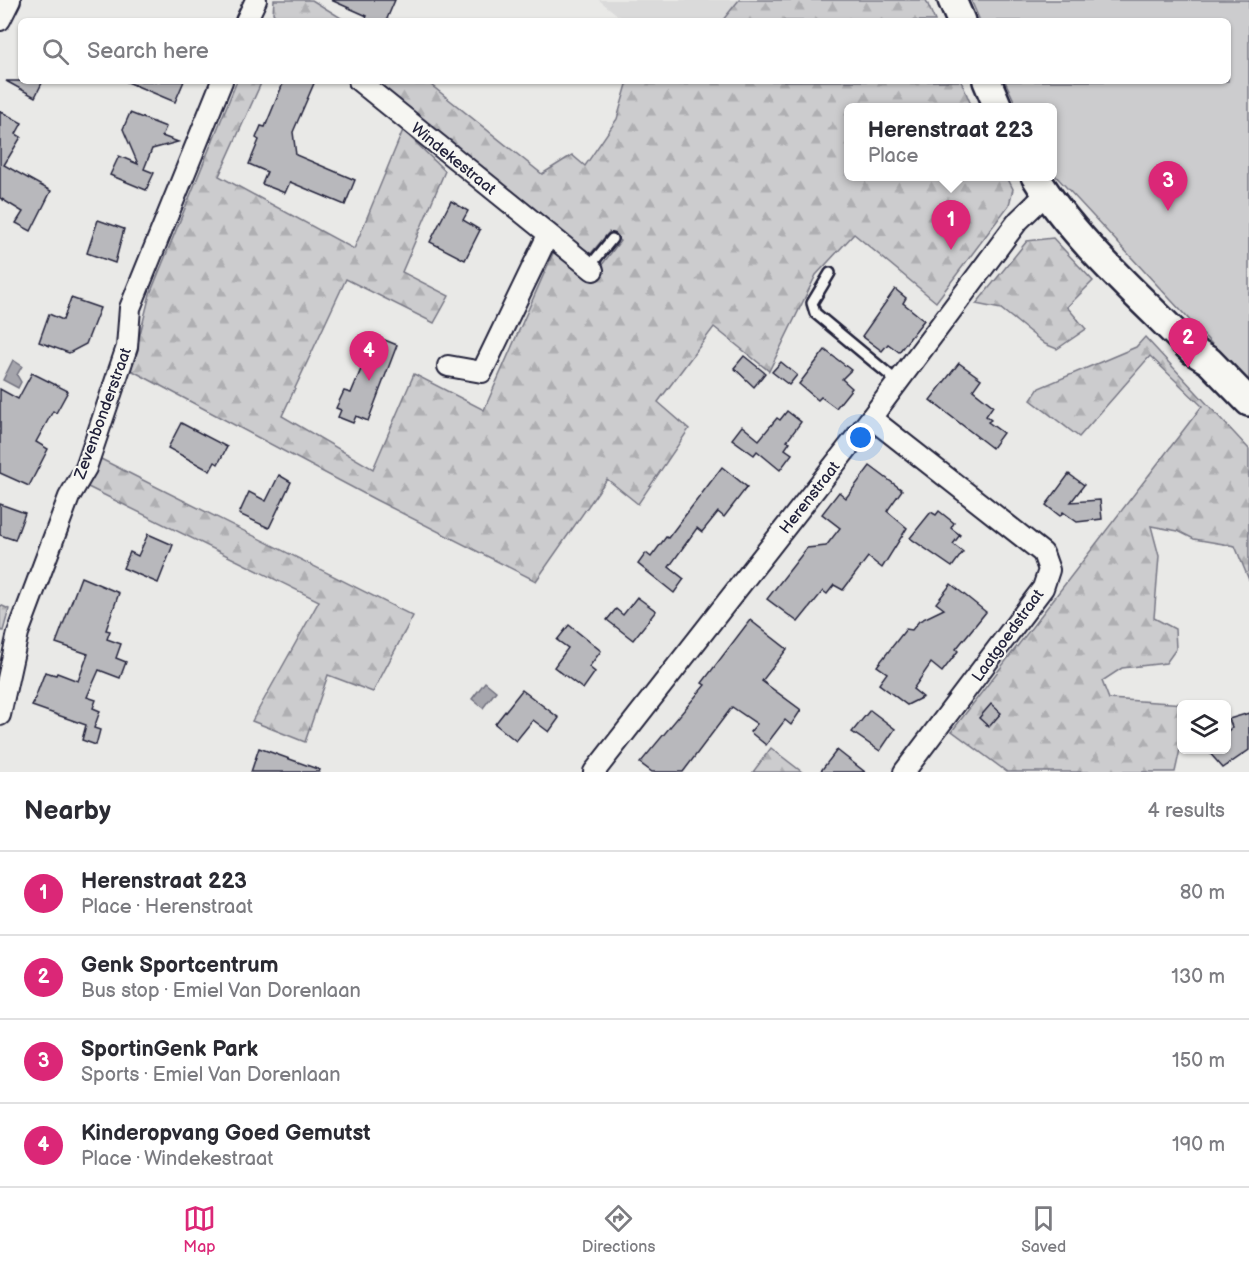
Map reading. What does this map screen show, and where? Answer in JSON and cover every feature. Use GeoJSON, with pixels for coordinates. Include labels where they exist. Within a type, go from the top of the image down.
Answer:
{"type":"FeatureCollection","features":[{"type":"Feature","properties":{"kind":"street"},"geometry":{"type":"LineString","coordinates":[[0,20],[10,0]]}},
{"type":"Feature","properties":{"kind":"street"},"geometry":{"type":"LineString","coordinates":[[251,18],[256,0]]}},
{"type":"Feature","properties":{"kind":"street"},"geometry":{"type":"LineString","coordinates":[[952,0],[961,18]]}},
{"type":"Feature","properties":{"kind":"street","name":"Zevenbonderstraat"},"geometry":{"type":"LineString","coordinates":[[0,715],[18,633],[69,497],[86,468],[127,347],[130,308],[221,84]]}},
{"type":"Feature","properties":{"kind":"street","name":"Windekestraat"},"geometry":{"type":"LineString","coordinates":[[363,84],[590,269]]}},
{"type":"Feature","properties":{"kind":"street"},"geometry":{"type":"LineString","coordinates":[[988,84],[996,103]]}},
{"type":"Feature","properties":{"kind":"street"},"geometry":{"type":"LineString","coordinates":[[1040,185],[1099,254],[1193,351],[1209,361],[1249,402]]}},
{"type":"Feature","properties":{"kind":"street","name":"Herenstraat"},"geometry":{"type":"LineString","coordinates":[[594,772],[871,418],[1018,221],[1040,185]]}},
{"type":"Feature","properties":{"kind":"street"},"geometry":{"type":"LineString","coordinates":[[448,366],[482,372],[548,235]]}},
{"type":"Feature","properties":{"kind":"street"},"geometry":{"type":"LineString","coordinates":[[1193,351],[1202,372],[1249,422]]}},
{"type":"Feature","properties":{"kind":"street","name":"Laatgoedstraat"},"geometry":{"type":"LineString","coordinates":[[871,418],[1043,553],[1049,570],[1043,588],[904,772]]}},
{"type":"Feature","properties":{"kind":"lane"},"geometry":{"type":"LineString","coordinates":[[590,269],[612,239]]}},
{"type":"Feature","properties":{"kind":"lane"},"geometry":{"type":"LineString","coordinates":[[830,273],[812,303],[815,313],[898,382]]}},
{"type":"Feature","properties":{"kind":"shaded area"},"geometry":{"type":"Polygon","coordinates":[[[599,0],[739,0],[724,18],[621,18],[599,0]]]}},
{"type":"Feature","properties":{"kind":"shaded area"},"geometry":{"type":"Polygon","coordinates":[[[13,360],[22,366],[17,375],[21,382],[18,388],[3,380],[13,360]]]}},
{"type":"Feature","properties":{"kind":"shaded area"},"geometry":{"type":"Polygon","coordinates":[[[485,682],[496,691],[483,708],[472,699],[485,682]]]}},
{"type":"Feature","properties":{"kind":"green space"},"geometry":{"type":"Polygon","coordinates":[[[274,0],[312,0],[341,18],[277,18],[273,13],[274,0]]]}},
{"type":"Feature","properties":{"kind":"green space"},"geometry":{"type":"Polygon","coordinates":[[[739,0],[926,0],[934,18],[724,18],[739,0]]]}},
{"type":"Feature","properties":{"kind":"green space"},"geometry":{"type":"Polygon","coordinates":[[[971,0],[1249,0],[1249,384],[1057,177],[1057,103],[1015,103],[1006,84],[1231,84],[1231,18],[979,18],[971,0]]]}},
{"type":"Feature","properties":{"kind":"green space"},"geometry":{"type":"Polygon","coordinates":[[[236,84],[261,84],[219,176],[354,249],[403,130],[445,171],[402,272],[449,296],[434,323],[346,279],[282,416],[373,469],[414,374],[484,410],[554,251],[592,278],[620,241],[609,232],[587,258],[377,84],[430,84],[542,174],[572,155],[585,166],[617,119],[627,84],[962,84],[970,103],[844,103],[844,181],[1009,181],[1013,189],[1009,205],[936,302],[854,234],[816,275],[769,371],[714,327],[658,402],[689,429],[638,504],[607,479],[536,581],[376,500],[131,370],[150,294],[236,84]]]}},
{"type":"Feature","properties":{"kind":"green space"},"geometry":{"type":"Polygon","coordinates":[[[1053,238],[1093,281],[1067,307],[1086,329],[1057,349],[1045,344],[1001,309],[976,304],[1027,241],[1053,238]]]}},
{"type":"Feature","properties":{"kind":"green space"},"geometry":{"type":"Polygon","coordinates":[[[1145,337],[1249,449],[1249,580],[1235,546],[1194,539],[1178,531],[1151,526],[1159,556],[1154,618],[1175,629],[1176,649],[1166,663],[1122,668],[1102,681],[1109,699],[1177,703],[1177,754],[1179,754],[1175,772],[1007,772],[952,731],[1202,406],[1150,356],[1079,437],[1031,400],[1039,388],[1136,347],[1145,337]]]}},
{"type":"Feature","properties":{"kind":"green space"},"geometry":{"type":"Polygon","coordinates":[[[97,457],[413,616],[373,692],[328,675],[305,742],[252,721],[319,601],[88,487],[97,457]]]}},
{"type":"Feature","properties":{"kind":"green space"},"geometry":{"type":"Polygon","coordinates":[[[0,605],[9,609],[3,631],[0,630],[0,605]]]}},
{"type":"Feature","properties":{"kind":"green space"},"geometry":{"type":"Polygon","coordinates":[[[771,748],[802,772],[753,772],[771,748]]]}},
{"type":"Feature","properties":{"kind":"building"},"geometry":{"type":"Polygon","coordinates":[[[331,0],[395,0],[387,18],[366,18],[367,16],[331,0]]]}},
{"type":"Feature","properties":{"kind":"building"},"geometry":{"type":"Polygon","coordinates":[[[6,81],[18,81],[18,84],[42,84],[35,97],[6,81]]]}},
{"type":"Feature","properties":{"kind":"building"},"geometry":{"type":"Polygon","coordinates":[[[132,84],[183,84],[175,102],[132,84]]]}},
{"type":"Feature","properties":{"kind":"building"},"geometry":{"type":"Polygon","coordinates":[[[283,84],[314,84],[293,132],[296,155],[355,180],[345,205],[290,182],[285,193],[262,184],[267,172],[249,164],[259,140],[256,138],[261,126],[265,127],[283,84]]]}},
{"type":"Feature","properties":{"kind":"building"},"geometry":{"type":"Polygon","coordinates":[[[0,111],[22,123],[16,134],[21,137],[4,165],[51,191],[31,231],[16,223],[23,212],[0,198],[0,111]]]}},
{"type":"Feature","properties":{"kind":"building"},"geometry":{"type":"Polygon","coordinates":[[[130,113],[166,127],[162,136],[178,142],[152,149],[144,169],[154,173],[146,190],[110,175],[119,156],[138,164],[123,129],[130,113]]]}},
{"type":"Feature","properties":{"kind":"building"},"geometry":{"type":"Polygon","coordinates":[[[451,201],[468,211],[463,220],[480,230],[465,260],[430,242],[451,201]]]}},
{"type":"Feature","properties":{"kind":"building"},"geometry":{"type":"Polygon","coordinates":[[[98,220],[124,229],[115,263],[87,253],[98,220]]]}},
{"type":"Feature","properties":{"kind":"building"},"geometry":{"type":"Polygon","coordinates":[[[895,289],[906,298],[903,303],[924,320],[899,352],[888,344],[882,351],[862,336],[895,289]]]}},
{"type":"Feature","properties":{"kind":"building"},"geometry":{"type":"Polygon","coordinates":[[[71,298],[100,308],[86,344],[69,353],[39,342],[49,314],[63,320],[71,298]]]}},
{"type":"Feature","properties":{"kind":"building"},"geometry":{"type":"Polygon","coordinates":[[[375,336],[397,345],[368,421],[356,416],[353,423],[338,417],[341,410],[336,408],[344,391],[351,393],[375,336]]]}},
{"type":"Feature","properties":{"kind":"building"},"geometry":{"type":"Polygon","coordinates":[[[825,350],[851,370],[842,379],[852,388],[836,408],[821,397],[818,400],[799,384],[825,350]]]}},
{"type":"Feature","properties":{"kind":"building"},"geometry":{"type":"Polygon","coordinates":[[[744,356],[765,373],[754,387],[734,368],[744,356]]]}},
{"type":"Feature","properties":{"kind":"building"},"geometry":{"type":"Polygon","coordinates":[[[781,362],[797,375],[789,385],[772,372],[781,362]]]}},
{"type":"Feature","properties":{"kind":"building"},"geometry":{"type":"Polygon","coordinates":[[[959,363],[981,379],[973,390],[993,406],[986,416],[991,420],[988,422],[1003,433],[992,448],[930,400],[959,363]]]}},
{"type":"Feature","properties":{"kind":"building"},"geometry":{"type":"Polygon","coordinates":[[[32,373],[68,391],[56,413],[53,411],[36,442],[48,449],[29,486],[0,473],[0,389],[18,399],[32,373]]]}},
{"type":"Feature","properties":{"kind":"building"},"geometry":{"type":"Polygon","coordinates":[[[787,411],[801,422],[787,441],[790,442],[785,449],[792,454],[780,470],[757,451],[754,455],[732,439],[742,426],[759,440],[777,418],[780,420],[787,411]]]}},
{"type":"Feature","properties":{"kind":"building"},"geometry":{"type":"Polygon","coordinates":[[[181,423],[227,447],[218,464],[215,462],[210,471],[168,448],[181,423]]]}},
{"type":"Feature","properties":{"kind":"building"},"geometry":{"type":"Polygon","coordinates":[[[870,466],[902,490],[887,511],[907,528],[882,568],[868,557],[843,590],[834,585],[827,594],[823,591],[798,622],[767,599],[807,548],[826,546],[840,528],[822,514],[839,492],[846,498],[870,466]]]}},
{"type":"Feature","properties":{"kind":"building"},"geometry":{"type":"Polygon","coordinates":[[[722,467],[747,487],[724,517],[718,512],[702,532],[697,528],[669,567],[684,579],[674,593],[638,564],[646,553],[651,557],[666,537],[668,538],[722,467]]]}},
{"type":"Feature","properties":{"kind":"building"},"geometry":{"type":"Polygon","coordinates":[[[1069,474],[1084,485],[1071,502],[1100,500],[1102,519],[1077,522],[1063,512],[1060,516],[1046,505],[1069,474]]]}},
{"type":"Feature","properties":{"kind":"building"},"geometry":{"type":"Polygon","coordinates":[[[279,475],[291,482],[269,528],[239,514],[249,492],[266,501],[279,475]]]}},
{"type":"Feature","properties":{"kind":"building"},"geometry":{"type":"Polygon","coordinates":[[[0,504],[25,513],[15,540],[0,535],[0,504]]]}},
{"type":"Feature","properties":{"kind":"building"},"geometry":{"type":"Polygon","coordinates":[[[939,511],[954,523],[951,528],[960,535],[953,544],[963,552],[952,567],[910,538],[931,512],[936,515],[939,511]]]}},
{"type":"Feature","properties":{"kind":"building"},"geometry":{"type":"Polygon","coordinates":[[[148,534],[173,545],[158,583],[123,568],[130,552],[138,556],[148,534]]]}},
{"type":"Feature","properties":{"kind":"building"},"geometry":{"type":"Polygon","coordinates":[[[81,577],[119,593],[106,630],[110,631],[107,639],[121,644],[116,658],[126,662],[120,678],[99,670],[87,697],[96,700],[93,708],[100,711],[94,728],[100,730],[96,745],[82,740],[86,725],[32,706],[45,672],[56,675],[57,673],[78,681],[88,654],[56,643],[81,577]]]}},
{"type":"Feature","properties":{"kind":"building"},"geometry":{"type":"Polygon","coordinates":[[[951,584],[986,612],[956,649],[958,651],[942,672],[931,663],[913,689],[923,697],[907,705],[879,684],[887,673],[877,666],[906,629],[912,630],[919,621],[944,609],[936,603],[951,584]]]}},
{"type":"Feature","properties":{"kind":"building"},"geometry":{"type":"Polygon","coordinates":[[[637,597],[656,611],[633,640],[607,620],[616,609],[623,615],[637,597]]]}},
{"type":"Feature","properties":{"kind":"building"},"geometry":{"type":"Polygon","coordinates":[[[750,620],[787,649],[762,681],[801,710],[791,725],[785,720],[766,745],[750,732],[757,724],[732,707],[683,772],[652,772],[640,763],[705,685],[702,683],[750,620]]]}},
{"type":"Feature","properties":{"kind":"building"},"geometry":{"type":"Polygon","coordinates":[[[569,625],[601,651],[589,667],[595,672],[583,689],[554,667],[568,648],[557,640],[569,625]]]}},
{"type":"Feature","properties":{"kind":"building"},"geometry":{"type":"Polygon","coordinates":[[[522,690],[559,718],[549,732],[533,720],[516,741],[495,724],[522,690]]]}},
{"type":"Feature","properties":{"kind":"building"},"geometry":{"type":"Polygon","coordinates":[[[991,704],[1001,713],[989,727],[979,718],[991,704]]]}},
{"type":"Feature","properties":{"kind":"building"},"geometry":{"type":"Polygon","coordinates":[[[870,710],[895,729],[880,751],[852,732],[870,710]]]}},
{"type":"Feature","properties":{"kind":"building"},"geometry":{"type":"Polygon","coordinates":[[[1249,713],[1249,750],[1223,768],[1211,754],[1231,754],[1231,718],[1249,713]]]}},
{"type":"Feature","properties":{"kind":"building"},"geometry":{"type":"Polygon","coordinates":[[[259,748],[320,770],[319,772],[251,772],[259,748]]]}},
{"type":"Feature","properties":{"kind":"building"},"geometry":{"type":"Polygon","coordinates":[[[837,750],[865,772],[820,772],[837,750]]]}},
{"type":"Feature","properties":{"kind":"place","name":"SportinGenk Park"},"geometry":{"type":"Point","coordinates":[1168,211]}},
{"type":"Feature","properties":{"kind":"place","name":"Herenstraat 223"},"geometry":{"type":"Point","coordinates":[951,250]}},
{"type":"Feature","properties":{"kind":"place","name":"Genk Sportcentrum"},"geometry":{"type":"Point","coordinates":[1188,368]}},
{"type":"Feature","properties":{"kind":"place","name":"Kinderopvang Goed Gemutst"},"geometry":{"type":"Point","coordinates":[369,381]}}]}
